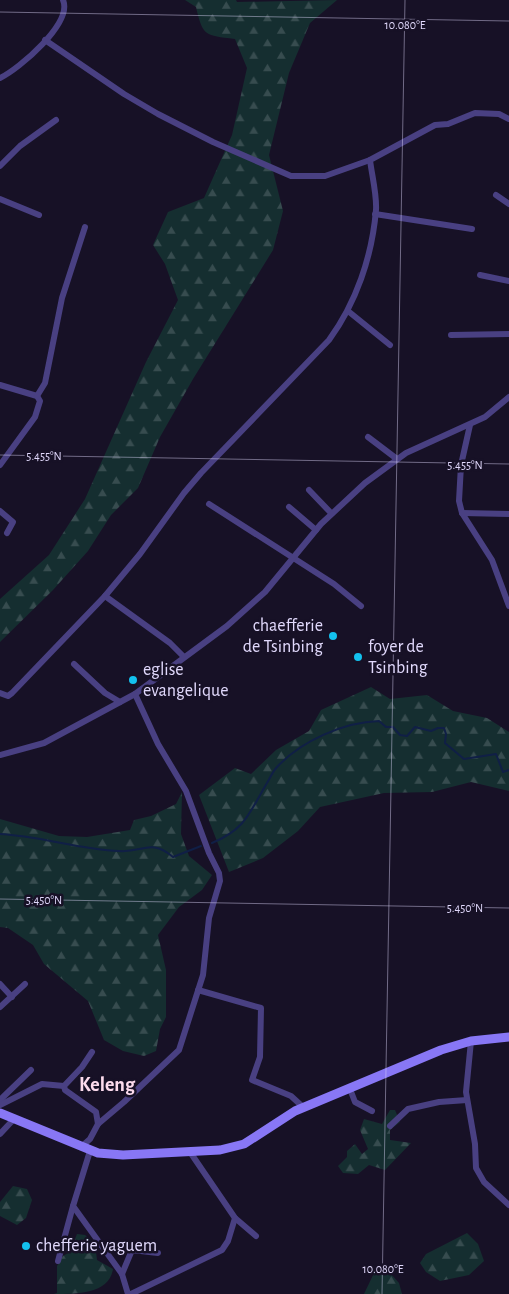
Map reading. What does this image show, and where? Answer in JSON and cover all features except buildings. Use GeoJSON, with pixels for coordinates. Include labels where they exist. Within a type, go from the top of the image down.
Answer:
{"type":"FeatureCollection","features":[{"type":"Feature","properties":{"kind":"main road"},"geometry":{"type":"LineString","coordinates":[[0,1113],[86,1149],[123,1155],[220,1150],[244,1144],[284,1117],[304,1107],[441,1050],[471,1041],[509,1036]]}},
{"type":"Feature","properties":{"kind":"street"},"geometry":{"type":"LineString","coordinates":[[0,78],[13,71],[45,40],[60,22],[65,12],[63,0]]}},
{"type":"Feature","properties":{"kind":"street"},"geometry":{"type":"LineString","coordinates":[[45,40],[124,94],[158,114],[213,142],[291,176],[325,176],[370,160],[435,125],[448,124],[475,113],[499,114],[509,119]]}},
{"type":"Feature","properties":{"kind":"street"},"geometry":{"type":"LineString","coordinates":[[0,166],[20,146],[56,120]]}},
{"type":"Feature","properties":{"kind":"street"},"geometry":{"type":"LineString","coordinates":[[0,693],[8,696],[12,693],[104,596],[140,554],[184,493],[329,340],[348,311],[365,271],[375,214],[370,160]]}},
{"type":"Feature","properties":{"kind":"street"},"geometry":{"type":"LineString","coordinates":[[496,195],[509,204]]}},
{"type":"Feature","properties":{"kind":"street"},"geometry":{"type":"LineString","coordinates":[[0,200],[39,215]]}},
{"type":"Feature","properties":{"kind":"street"},"geometry":{"type":"LineString","coordinates":[[375,214],[472,229]]}},
{"type":"Feature","properties":{"kind":"street"},"geometry":{"type":"LineString","coordinates":[[37,396],[42,391],[48,373],[62,298],[85,227]]}},
{"type":"Feature","properties":{"kind":"street"},"geometry":{"type":"LineString","coordinates":[[480,275],[509,281]]}},
{"type":"Feature","properties":{"kind":"street"},"geometry":{"type":"LineString","coordinates":[[348,311],[390,345]]}},
{"type":"Feature","properties":{"kind":"street"},"geometry":{"type":"LineString","coordinates":[[450,335],[509,334]]}},
{"type":"Feature","properties":{"kind":"street"},"geometry":{"type":"LineString","coordinates":[[0,385],[37,396],[40,401],[35,417],[0,465]]}},
{"type":"Feature","properties":{"kind":"street"},"geometry":{"type":"LineString","coordinates":[[0,754],[44,743],[135,694],[233,620],[265,592],[332,513],[397,459],[424,444],[470,425],[496,409],[509,397]]}},
{"type":"Feature","properties":{"kind":"street"},"geometry":{"type":"LineString","coordinates":[[470,425],[459,479],[462,512],[492,560],[509,606]]}},
{"type":"Feature","properties":{"kind":"street"},"geometry":{"type":"LineString","coordinates":[[368,436],[397,459]]}},
{"type":"Feature","properties":{"kind":"street"},"geometry":{"type":"LineString","coordinates":[[309,490],[332,513]]}},
{"type":"Feature","properties":{"kind":"street"},"geometry":{"type":"LineString","coordinates":[[209,504],[340,588],[361,606]]}},
{"type":"Feature","properties":{"kind":"street"},"geometry":{"type":"LineString","coordinates":[[289,507],[316,530]]}},
{"type":"Feature","properties":{"kind":"street"},"geometry":{"type":"LineString","coordinates":[[0,511],[13,522],[7,533]]}},
{"type":"Feature","properties":{"kind":"street"},"geometry":{"type":"LineString","coordinates":[[462,512],[509,514]]}},
{"type":"Feature","properties":{"kind":"street"},"geometry":{"type":"LineString","coordinates":[[104,596],[170,643],[183,656]]}},
{"type":"Feature","properties":{"kind":"street"},"geometry":{"type":"LineString","coordinates":[[74,664],[105,693],[120,702]]}},
{"type":"Feature","properties":{"kind":"street"},"geometry":{"type":"LineString","coordinates":[[58,1261],[86,1149],[98,1124],[179,1050],[203,975],[209,918],[220,881],[219,872],[209,853],[186,791],[158,744],[135,694]]}},
{"type":"Feature","properties":{"kind":"street"},"geometry":{"type":"LineString","coordinates":[[0,984],[12,996]]}},
{"type":"Feature","properties":{"kind":"street"},"geometry":{"type":"LineString","coordinates":[[0,1007],[25,984]]}},
{"type":"Feature","properties":{"kind":"street"},"geometry":{"type":"LineString","coordinates":[[198,990],[261,1008],[260,1057],[252,1080],[291,1096],[304,1107]]}},
{"type":"Feature","properties":{"kind":"street"},"geometry":{"type":"LineString","coordinates":[[471,1041],[466,1084],[475,1144],[476,1168],[484,1182],[509,1205]]}},
{"type":"Feature","properties":{"kind":"street"},"geometry":{"type":"LineString","coordinates":[[64,1086],[82,1067],[92,1052]]}},
{"type":"Feature","properties":{"kind":"street"},"geometry":{"type":"LineString","coordinates":[[0,1100],[31,1070]]}},
{"type":"Feature","properties":{"kind":"street"},"geometry":{"type":"LineString","coordinates":[[0,1105],[42,1084],[64,1086]]}},
{"type":"Feature","properties":{"kind":"street"},"geometry":{"type":"LineString","coordinates":[[64,1086],[65,1090],[96,1112],[98,1124]]}},
{"type":"Feature","properties":{"kind":"street"},"geometry":{"type":"LineString","coordinates":[[350,1089],[355,1102],[372,1111]]}},
{"type":"Feature","properties":{"kind":"street"},"geometry":{"type":"LineString","coordinates":[[390,1126],[408,1109],[439,1102],[467,1100]]}},
{"type":"Feature","properties":{"kind":"street"},"geometry":{"type":"LineString","coordinates":[[0,1134],[14,1118]]}},
{"type":"Feature","properties":{"kind":"street"},"geometry":{"type":"LineString","coordinates":[[190,1152],[235,1218],[256,1236]]}},
{"type":"Feature","properties":{"kind":"street"},"geometry":{"type":"LineString","coordinates":[[73,1206],[122,1274],[130,1294],[222,1250],[228,1241],[235,1218]]}},
{"type":"Feature","properties":{"kind":"street"},"geometry":{"type":"LineString","coordinates":[[122,1274],[132,1250],[158,1253]]}},
{"type":"Feature","properties":{"kind":"green space"},"geometry":{"type":"Polygon","coordinates":[[[185,0],[236,0],[237,2],[337,0],[310,23],[289,73],[269,155],[283,211],[273,250],[193,379],[160,437],[138,488],[111,515],[88,551],[53,590],[0,642],[0,599],[49,555],[85,499],[146,362],[178,300],[165,264],[153,245],[168,212],[204,198],[232,135],[247,68],[235,39],[217,37],[207,33],[201,24],[196,7],[185,0]]]}},
{"type":"Feature","properties":{"kind":"green space"},"geometry":{"type":"Polygon","coordinates":[[[371,687],[390,699],[427,695],[453,711],[487,718],[509,732],[509,791],[471,782],[432,792],[384,793],[320,807],[298,831],[263,858],[229,872],[199,795],[235,768],[251,774],[276,750],[309,731],[321,710],[371,687]]]}},
{"type":"Feature","properties":{"kind":"green space"},"geometry":{"type":"Polygon","coordinates":[[[182,792],[181,834],[189,856],[212,875],[202,890],[179,907],[158,935],[166,970],[166,1017],[160,1029],[156,1051],[144,1056],[123,1051],[104,1040],[88,1001],[44,964],[33,945],[8,928],[0,927],[0,819],[59,836],[87,837],[130,830],[134,820],[151,816],[176,804],[182,792]]]}},
{"type":"Feature","properties":{"kind":"green space"},"geometry":{"type":"Polygon","coordinates":[[[390,1110],[395,1110],[400,1122],[390,1130],[390,1140],[411,1143],[385,1170],[369,1165],[358,1174],[343,1173],[338,1166],[347,1157],[347,1151],[355,1144],[362,1154],[368,1149],[360,1130],[364,1119],[382,1124],[390,1110]]]}},
{"type":"Feature","properties":{"kind":"green space"},"geometry":{"type":"Polygon","coordinates":[[[13,1186],[27,1189],[32,1200],[26,1218],[17,1225],[0,1216],[0,1202],[13,1186]]]}},
{"type":"Feature","properties":{"kind":"green space"},"geometry":{"type":"Polygon","coordinates":[[[467,1233],[478,1244],[484,1261],[469,1275],[440,1281],[426,1272],[420,1263],[426,1254],[467,1233]]]}},
{"type":"Feature","properties":{"kind":"green space"},"geometry":{"type":"Polygon","coordinates":[[[77,1234],[85,1235],[95,1244],[97,1260],[113,1269],[110,1277],[99,1288],[91,1291],[54,1294],[57,1293],[57,1266],[63,1256],[70,1252],[77,1234]]]}},
{"type":"Feature","properties":{"kind":"green space"},"geometry":{"type":"Polygon","coordinates":[[[375,1271],[390,1273],[399,1283],[402,1294],[364,1294],[375,1271]]]}},
{"type":"Feature","properties":{"kind":"waterway"},"geometry":{"type":"LineString","coordinates":[[212,843],[240,826],[251,811],[274,770],[287,758],[311,741],[352,725],[379,721],[386,727],[393,727],[400,735],[407,736],[415,727],[431,731],[444,728],[446,734],[445,743],[464,759],[496,754],[503,772],[509,770]]}},
{"type":"Feature","properties":{"kind":"waterway"},"geometry":{"type":"LineString","coordinates":[[0,834],[30,837],[104,850],[127,851],[152,847],[159,848],[173,857],[201,846]]}},
{"type":"Feature","properties":{"kind":"place","name":"chaefferie de Tsinbing"},"geometry":{"type":"Point","coordinates":[333,636]}},
{"type":"Feature","properties":{"kind":"place","name":"foyer de Tsinbing"},"geometry":{"type":"Point","coordinates":[358,657]}},
{"type":"Feature","properties":{"kind":"place","name":"eglise evangelique"},"geometry":{"type":"Point","coordinates":[133,680]}},
{"type":"Feature","properties":{"kind":"place","name":"chefferie yaguem"},"geometry":{"type":"Point","coordinates":[26,1246]}},
{"type":"Feature","properties":{"kind":"district","name":"Keleng"},"geometry":{"type":"Point","coordinates":[107,1085]}}]}
